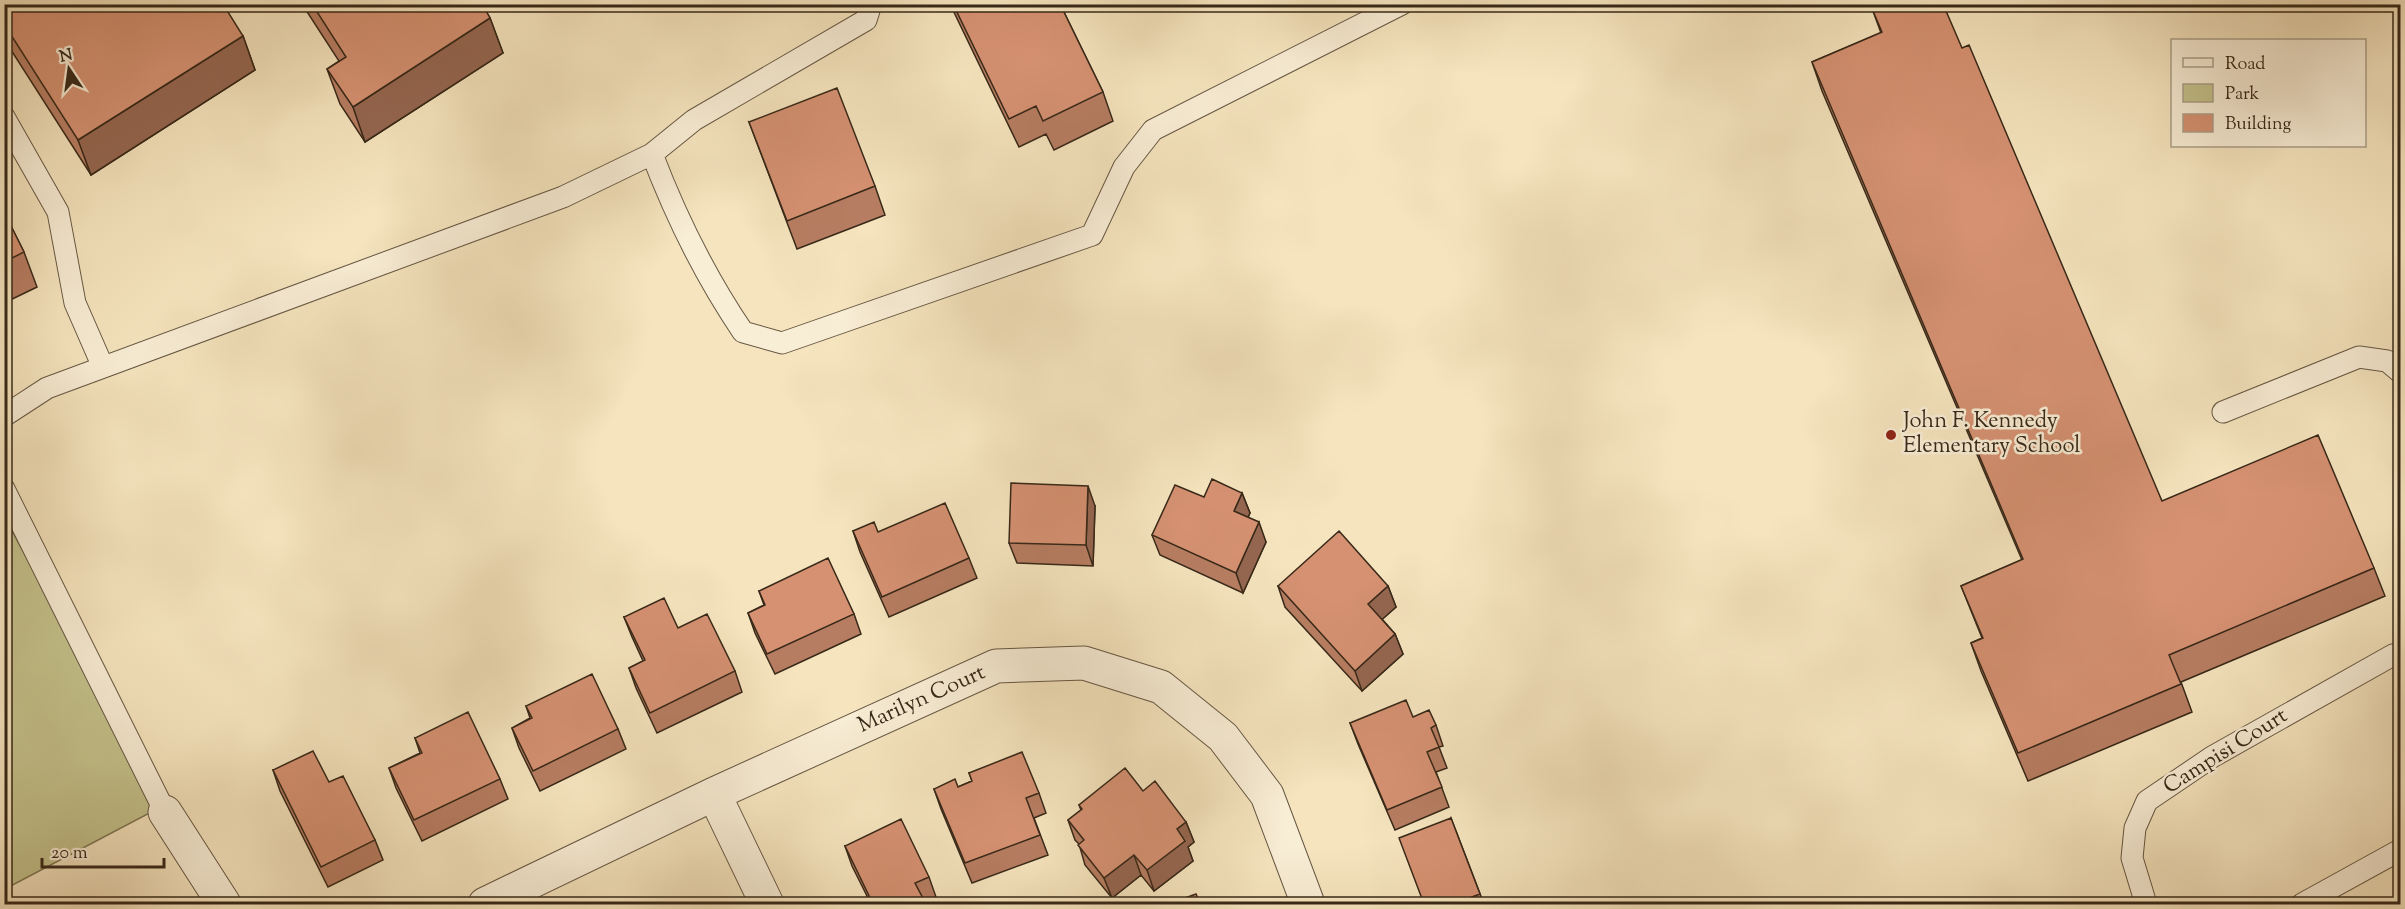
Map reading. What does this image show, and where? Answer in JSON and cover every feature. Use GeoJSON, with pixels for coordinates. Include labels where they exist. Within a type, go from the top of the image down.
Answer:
{"type":"FeatureCollection","features":[{"type":"Feature","properties":{"kind":"street","name":"Marilyn Court"},"geometry":{"type":"LineString","coordinates":[[485,904],[714,794],[996,666],[1084,663],[1161,687],[1223,737],[1267,795],[1308,904]]}},
{"type":"Feature","properties":{"kind":"street"},"geometry":{"type":"LineString","coordinates":[[714,794],[767,904]]}},
{"type":"Feature","properties":{"kind":"street"},"geometry":{"type":"LineString","coordinates":[[165,812],[224,904]]}},
{"type":"Feature","properties":{"kind":"lane"},"geometry":{"type":"LineString","coordinates":[[4,416],[47,388],[563,197],[652,154],[694,120],[866,20],[871,4]]}},
{"type":"Feature","properties":{"kind":"lane"},"geometry":{"type":"LineString","coordinates":[[652,154],[673,209],[717,294],[743,332],[782,343],[1092,235],[1124,167],[1153,130],[1402,4]]}},
{"type":"Feature","properties":{"kind":"lane"},"geometry":{"type":"LineString","coordinates":[[4,117],[58,212],[75,303],[103,367]]}},
{"type":"Feature","properties":{"kind":"lane"},"geometry":{"type":"LineString","coordinates":[[2223,412],[2359,357],[2387,361],[2400,372]]}},
{"type":"Feature","properties":{"kind":"lane"},"geometry":{"type":"LineString","coordinates":[[4,489],[165,812]]}},
{"type":"Feature","properties":{"kind":"lane","name":"Campisi Court"},"geometry":{"type":"LineString","coordinates":[[2146,904],[2132,858],[2135,828],[2147,801],[2212,757],[2393,655],[2400,654]]}},
{"type":"Feature","properties":{"kind":"lane"},"geometry":{"type":"LineString","coordinates":[[2302,904],[2400,850]]}},
{"type":"Feature","properties":{"kind":"green space"},"geometry":{"type":"Polygon","coordinates":[[[4,516],[161,807],[5,889],[4,889],[4,516]]]}},
{"type":"Feature","properties":{"kind":"building"},"geometry":{"type":"Polygon","coordinates":[[[4,4],[223,4],[243,36],[78,140],[4,24],[4,4]]]}},
{"type":"Feature","properties":{"kind":"building"},"geometry":{"type":"Polygon","coordinates":[[[312,4],[482,4],[490,18],[353,107],[327,69],[346,57],[312,4]]]}},
{"type":"Feature","properties":{"kind":"building"},"geometry":{"type":"Polygon","coordinates":[[[953,4],[1060,4],[1103,92],[1043,121],[1036,106],[1009,119],[953,4]]]}},
{"type":"Feature","properties":{"kind":"building"},"geometry":{"type":"Polygon","coordinates":[[[1890,4],[1943,4],[1962,48],[1969,45],[2162,501],[2318,435],[2374,568],[2169,655],[2181,684],[2018,753],[1971,643],[1983,638],[1961,586],[2023,559],[1812,62],[1882,32],[1873,11],[1890,4]]]}},
{"type":"Feature","properties":{"kind":"building"},"geometry":{"type":"Polygon","coordinates":[[[837,88],[875,186],[787,221],[749,122],[837,88]]]}},
{"type":"Feature","properties":{"kind":"building"},"geometry":{"type":"Polygon","coordinates":[[[4,212],[24,252],[4,262],[4,212]]]}},
{"type":"Feature","properties":{"kind":"building"},"geometry":{"type":"Polygon","coordinates":[[[1212,479],[1242,493],[1234,511],[1259,522],[1236,573],[1152,535],[1175,485],[1204,497],[1212,479]]]}},
{"type":"Feature","properties":{"kind":"building"},"geometry":{"type":"Polygon","coordinates":[[[1011,483],[1088,486],[1086,545],[1009,543],[1011,483]]]}},
{"type":"Feature","properties":{"kind":"building"},"geometry":{"type":"Polygon","coordinates":[[[945,503],[969,558],[882,597],[853,531],[874,522],[878,532],[945,503]]]}},
{"type":"Feature","properties":{"kind":"building"},"geometry":{"type":"Polygon","coordinates":[[[1339,531],[1388,586],[1368,604],[1395,634],[1355,671],[1278,586],[1339,531]]]}},
{"type":"Feature","properties":{"kind":"building"},"geometry":{"type":"Polygon","coordinates":[[[828,558],[854,614],[767,654],[748,613],[765,605],[759,591],[828,558]]]}},
{"type":"Feature","properties":{"kind":"building"},"geometry":{"type":"Polygon","coordinates":[[[664,598],[678,628],[707,614],[735,671],[650,713],[629,668],[645,660],[624,617],[664,598]]]}},
{"type":"Feature","properties":{"kind":"building"},"geometry":{"type":"Polygon","coordinates":[[[592,674],[618,729],[533,771],[512,728],[532,718],[526,706],[592,674]]]}},
{"type":"Feature","properties":{"kind":"building"},"geometry":{"type":"Polygon","coordinates":[[[1406,700],[1413,717],[1429,710],[1436,725],[1431,728],[1439,747],[1427,752],[1442,787],[1387,810],[1350,723],[1406,700]]]}},
{"type":"Feature","properties":{"kind":"building"},"geometry":{"type":"Polygon","coordinates":[[[468,712],[500,779],[414,820],[389,768],[422,753],[415,738],[468,712]]]}},
{"type":"Feature","properties":{"kind":"building"},"geometry":{"type":"Polygon","coordinates":[[[313,751],[329,782],[343,776],[375,840],[321,867],[273,770],[313,751]]]}},
{"type":"Feature","properties":{"kind":"building"},"geometry":{"type":"Polygon","coordinates":[[[1022,752],[1039,793],[1026,798],[1040,835],[965,863],[934,789],[955,779],[958,787],[972,781],[969,773],[1022,752]]]}},
{"type":"Feature","properties":{"kind":"building"},"geometry":{"type":"Polygon","coordinates":[[[1125,768],[1143,791],[1155,781],[1186,822],[1177,829],[1185,841],[1147,870],[1134,855],[1104,878],[1078,845],[1084,840],[1068,820],[1082,809],[1079,805],[1125,768]]]}},
{"type":"Feature","properties":{"kind":"building"},"geometry":{"type":"Polygon","coordinates":[[[1451,818],[1480,894],[1453,904],[1424,904],[1399,838],[1451,818]]]}},
{"type":"Feature","properties":{"kind":"building"},"geometry":{"type":"Polygon","coordinates":[[[901,819],[929,877],[915,883],[926,904],[873,904],[845,846],[901,819]]]}},
{"type":"Feature","properties":{"kind":"building"},"geometry":{"type":"Polygon","coordinates":[[[1196,894],[1201,904],[1169,904],[1196,894]]]}},
{"type":"Feature","properties":{"kind":"building"},"geometry":{"type":"Polygon","coordinates":[[[97,899],[100,904],[88,904],[97,899]]]}},
{"type":"Feature","properties":{"kind":"place","name":"John F. Kennedy Elementary School"},"geometry":{"type":"Point","coordinates":[1891,435]}}]}
